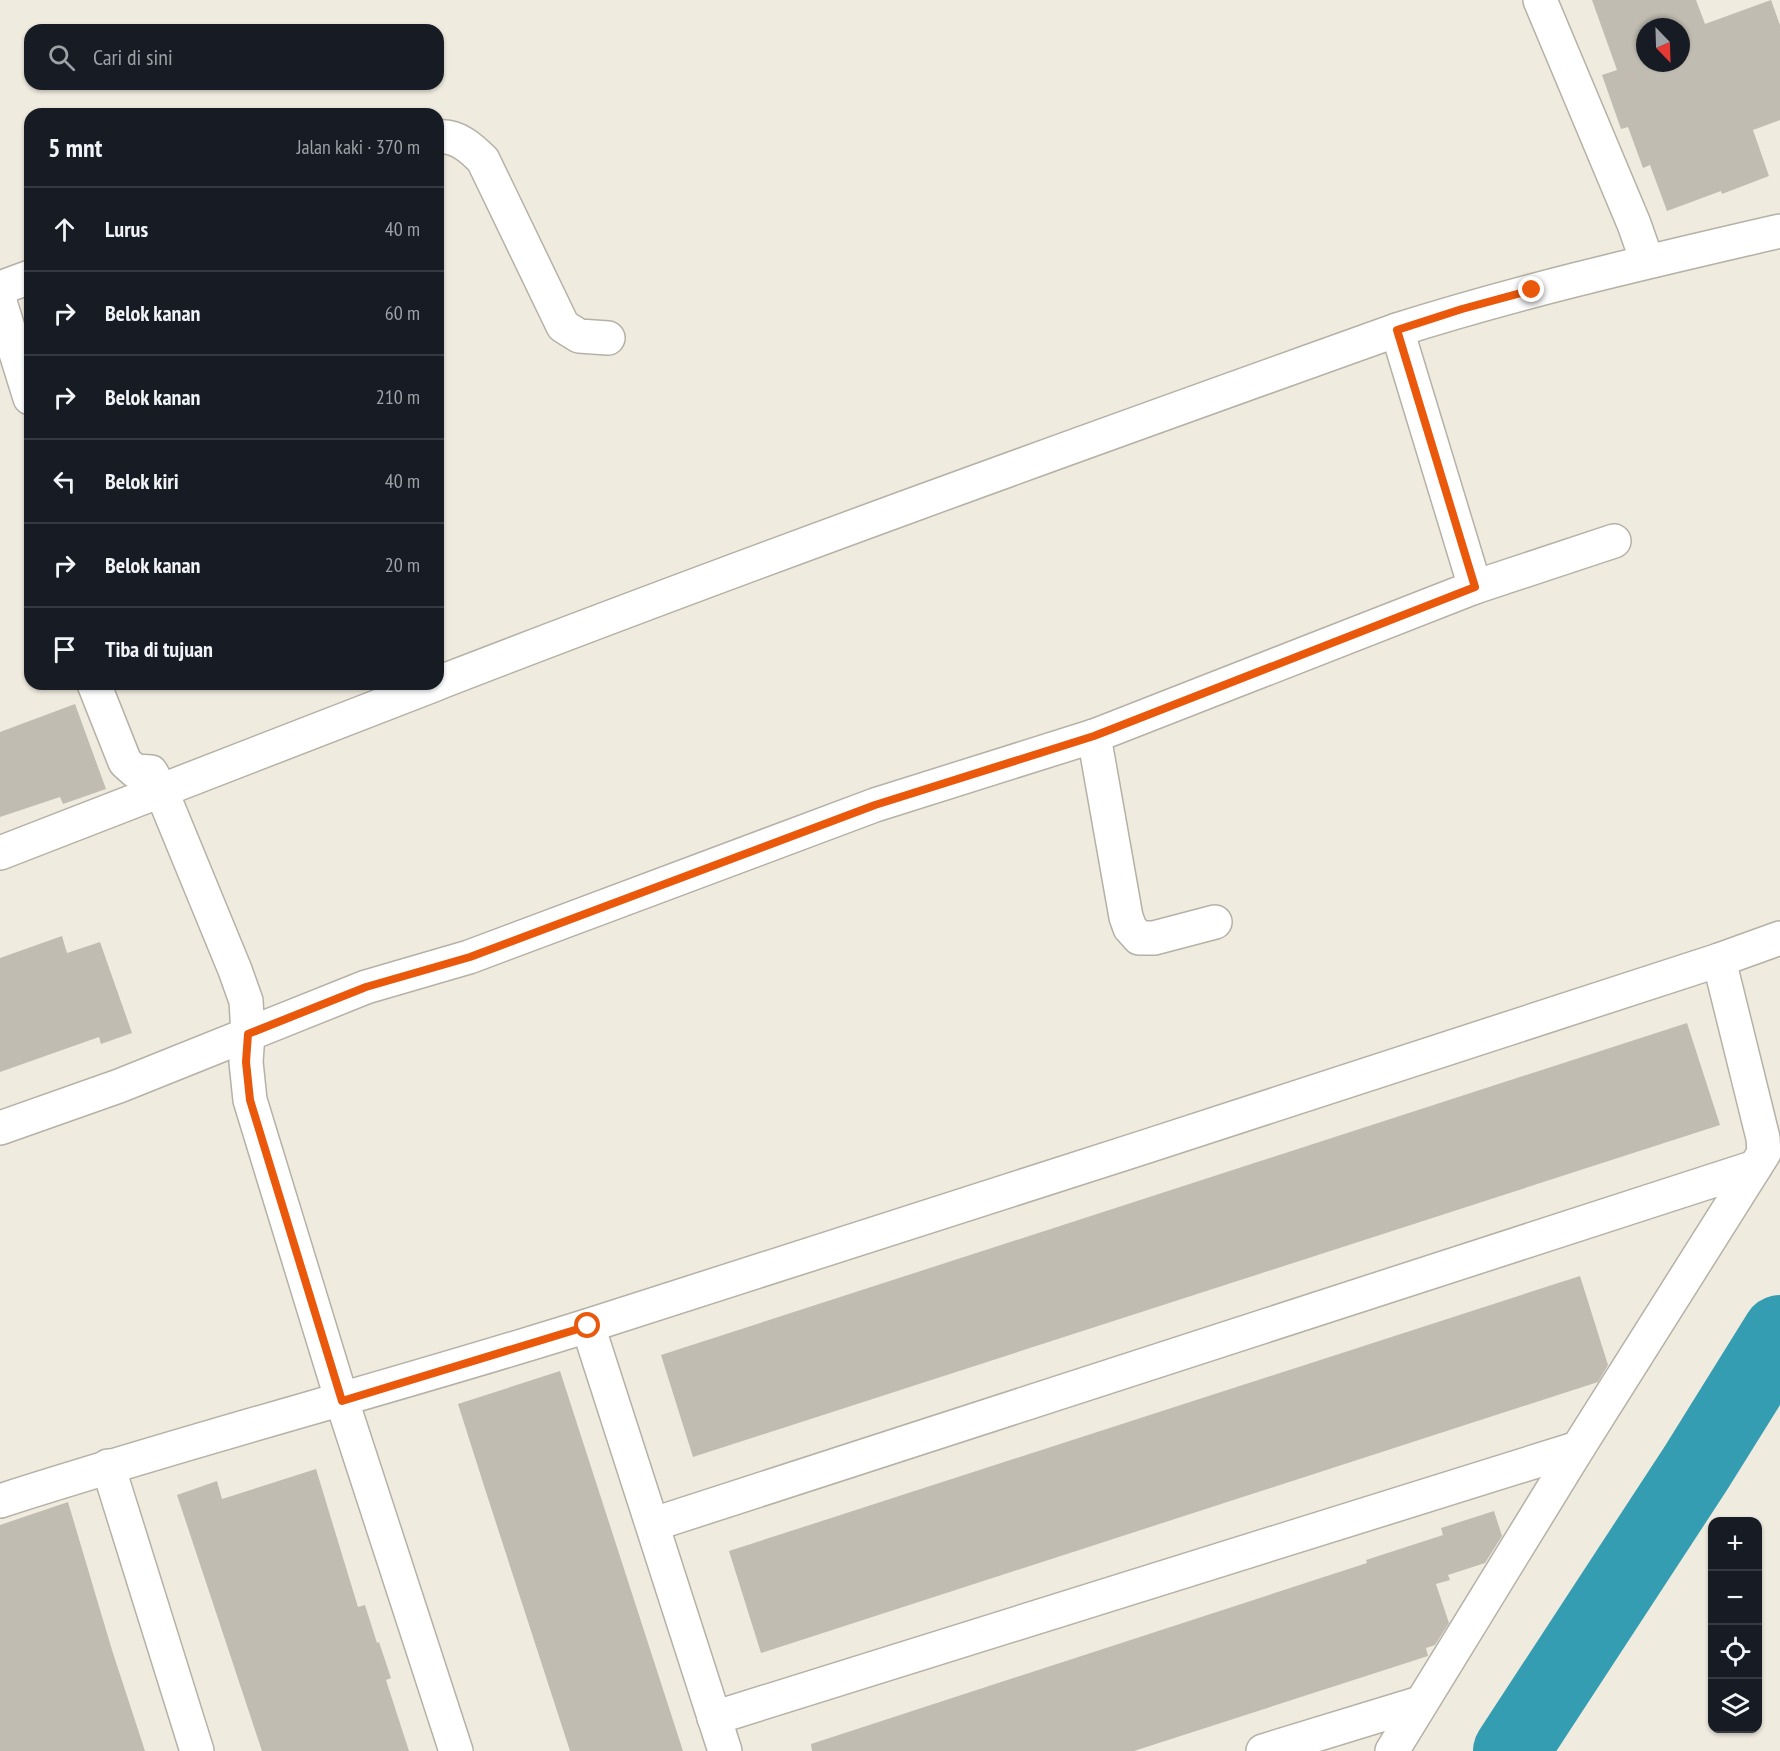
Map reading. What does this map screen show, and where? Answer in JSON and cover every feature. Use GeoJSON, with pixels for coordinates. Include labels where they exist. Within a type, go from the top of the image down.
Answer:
{"type":"FeatureCollection","features":[{"type":"Feature","properties":{"kind":"street"},"geometry":{"type":"LineString","coordinates":[[1540,0],[1641,245]]}},
{"type":"Feature","properties":{"kind":"street"},"geometry":{"type":"LineString","coordinates":[[444,136],[468,145],[483,160],[563,326],[579,336],[608,338]]}},
{"type":"Feature","properties":{"kind":"street"},"geometry":{"type":"LineString","coordinates":[[444,681],[609,617],[965,485],[1641,245],[1780,231]]}},
{"type":"Feature","properties":{"kind":"street"},"geometry":{"type":"LineString","coordinates":[[0,288],[24,279]]}},
{"type":"Feature","properties":{"kind":"street"},"geometry":{"type":"LineString","coordinates":[[0,302],[24,379]]}},
{"type":"Feature","properties":{"kind":"street"},"geometry":{"type":"LineString","coordinates":[[1397,330],[1475,587]]}},
{"type":"Feature","properties":{"kind":"street"},"geometry":{"type":"LineString","coordinates":[[0,1128],[119,1086],[366,987],[424,972],[490,950],[875,805],[1094,736],[1475,587],[1614,541]]}},
{"type":"Feature","properties":{"kind":"street"},"geometry":{"type":"LineString","coordinates":[[96,690],[125,762],[135,771],[151,772],[161,790],[246,1001],[248,1034],[246,1062],[250,1100],[342,1401],[456,1751]]}},
{"type":"Feature","properties":{"kind":"street"},"geometry":{"type":"LineString","coordinates":[[0,853],[421,690]]}},
{"type":"Feature","properties":{"kind":"street"},"geometry":{"type":"LineString","coordinates":[[1094,736],[1130,928],[1139,938],[1154,938],[1215,922]]}},
{"type":"Feature","properties":{"kind":"street"},"geometry":{"type":"LineString","coordinates":[[0,1501],[108,1466],[342,1401],[588,1326],[1719,960],[1780,938]]}},
{"type":"Feature","properties":{"kind":"street"},"geometry":{"type":"LineString","coordinates":[[1392,1751],[1578,1448],[1764,1153],[1763,1138],[1719,960]]}},
{"type":"Feature","properties":{"kind":"street"},"geometry":{"type":"LineString","coordinates":[[654,1524],[1755,1167]]}},
{"type":"Feature","properties":{"kind":"street"},"geometry":{"type":"LineString","coordinates":[[588,1326],[654,1524],[725,1751]]}},
{"type":"Feature","properties":{"kind":"street"},"geometry":{"type":"LineString","coordinates":[[714,1718],[1578,1448]]}},
{"type":"Feature","properties":{"kind":"street"},"geometry":{"type":"LineString","coordinates":[[108,1466],[197,1751]]}},
{"type":"Feature","properties":{"kind":"street"},"geometry":{"type":"LineString","coordinates":[[1263,1751],[1420,1703]]}},
{"type":"Feature","properties":{"kind":"building"},"geometry":{"type":"Polygon","coordinates":[[[1592,0],[1696,0],[1705,24],[1771,0],[1780,25],[1780,120],[1753,130],[1769,176],[1667,211],[1650,165],[1643,168],[1628,127],[1621,129],[1602,75],[1617,70],[1592,0]]]}},
{"type":"Feature","properties":{"kind":"building"},"geometry":{"type":"Polygon","coordinates":[[[75,704],[106,789],[63,804],[60,797],[0,817],[0,732],[75,704]]]}},
{"type":"Feature","properties":{"kind":"building"},"geometry":{"type":"Polygon","coordinates":[[[62,936],[67,953],[100,942],[132,1033],[101,1044],[99,1037],[0,1072],[0,958],[62,936]]]}},
{"type":"Feature","properties":{"kind":"building"},"geometry":{"type":"Polygon","coordinates":[[[1687,1023],[1720,1125],[693,1457],[661,1355],[1687,1023]]]}},
{"type":"Feature","properties":{"kind":"building"},"geometry":{"type":"Polygon","coordinates":[[[1580,1276],[1608,1365],[1598,1382],[761,1653],[729,1551],[1580,1276]]]}},
{"type":"Feature","properties":{"kind":"building"},"geometry":{"type":"Polygon","coordinates":[[[560,1371],[683,1751],[570,1751],[485,1489],[458,1404],[560,1371]]]}},
{"type":"Feature","properties":{"kind":"building"},"geometry":{"type":"Polygon","coordinates":[[[316,1469],[358,1607],[365,1605],[391,1678],[386,1680],[409,1751],[262,1751],[177,1495],[217,1481],[222,1499],[316,1469]]]}},
{"type":"Feature","properties":{"kind":"building"},"geometry":{"type":"Polygon","coordinates":[[[68,1502],[145,1751],[0,1751],[0,1525],[68,1502]]]}},
{"type":"Feature","properties":{"kind":"building"},"geometry":{"type":"Polygon","coordinates":[[[1494,1511],[1502,1536],[1485,1563],[1448,1575],[1450,1580],[1436,1584],[1449,1623],[1435,1645],[1426,1648],[1428,1656],[1134,1751],[812,1751],[811,1744],[1367,1563],[1366,1560],[1443,1535],[1441,1528],[1494,1511]]]}},
{"type":"Feature","properties":{"kind":"waterway"},"geometry":{"type":"LineString","coordinates":[[1511,1751],[1696,1468],[1780,1333]]}},
{"type":"Feature","properties":{"kind":"route"},"geometry":{"type":"LineString","coordinates":[[588,1326],[342,1401],[250,1100],[246,1062],[248,1034],[366,987],[424,972],[520,939],[875,805],[1094,736],[1475,587],[1397,330],[1532,290]]}}]}
